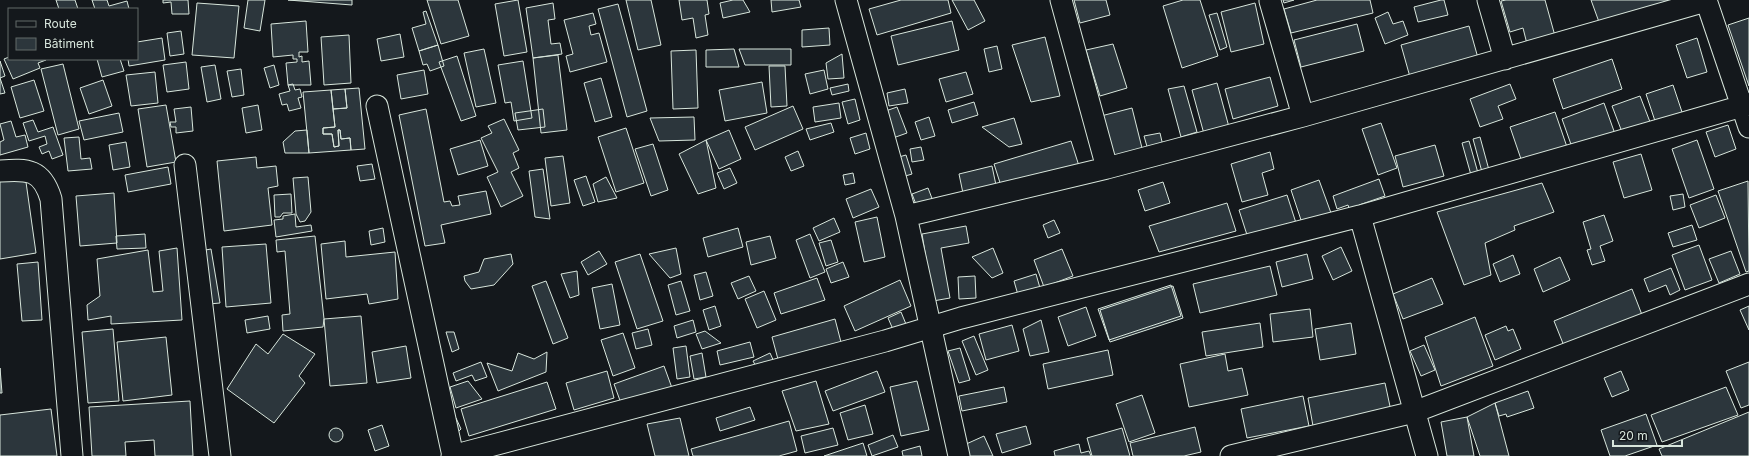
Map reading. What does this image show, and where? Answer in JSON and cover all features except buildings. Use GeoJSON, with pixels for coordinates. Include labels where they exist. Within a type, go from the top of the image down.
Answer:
{"type":"FeatureCollection","features":[{"type":"Feature","properties":{"kind":"street"},"geometry":{"type":"LineString","coordinates":[[846,0],[906,216],[959,456]]}},
{"type":"Feature","properties":{"kind":"street"},"geometry":{"type":"LineString","coordinates":[[1061,0],[1107,168]]}},
{"type":"Feature","properties":{"kind":"street"},"geometry":{"type":"LineString","coordinates":[[1488,0],[1505,58]]}},
{"type":"Feature","properties":{"kind":"street"},"geometry":{"type":"LineString","coordinates":[[1270,1],[1303,116]]}},
{"type":"Feature","properties":{"kind":"street"},"geometry":{"type":"LineString","coordinates":[[906,216],[1107,168],[1303,116],[1706,1],[1746,105],[1749,127]]}},
{"type":"Feature","properties":{"kind":"street"},"geometry":{"type":"LineString","coordinates":[[377,106],[452,456],[877,343],[931,327],[1360,216],[1746,105]]}},
{"type":"Feature","properties":{"kind":"street"},"geometry":{"type":"LineString","coordinates":[[184,165],[220,456]]}},
{"type":"Feature","properties":{"kind":"street"},"geometry":{"type":"LineString","coordinates":[[0,171],[22,170],[34,173],[42,180],[51,199],[72,456]]}},
{"type":"Feature","properties":{"kind":"street"},"geometry":{"type":"LineString","coordinates":[[1360,216],[1427,456]]}},
{"type":"Feature","properties":{"kind":"street"},"geometry":{"type":"LineString","coordinates":[[1231,456],[1414,412],[1749,284]]}}]}
